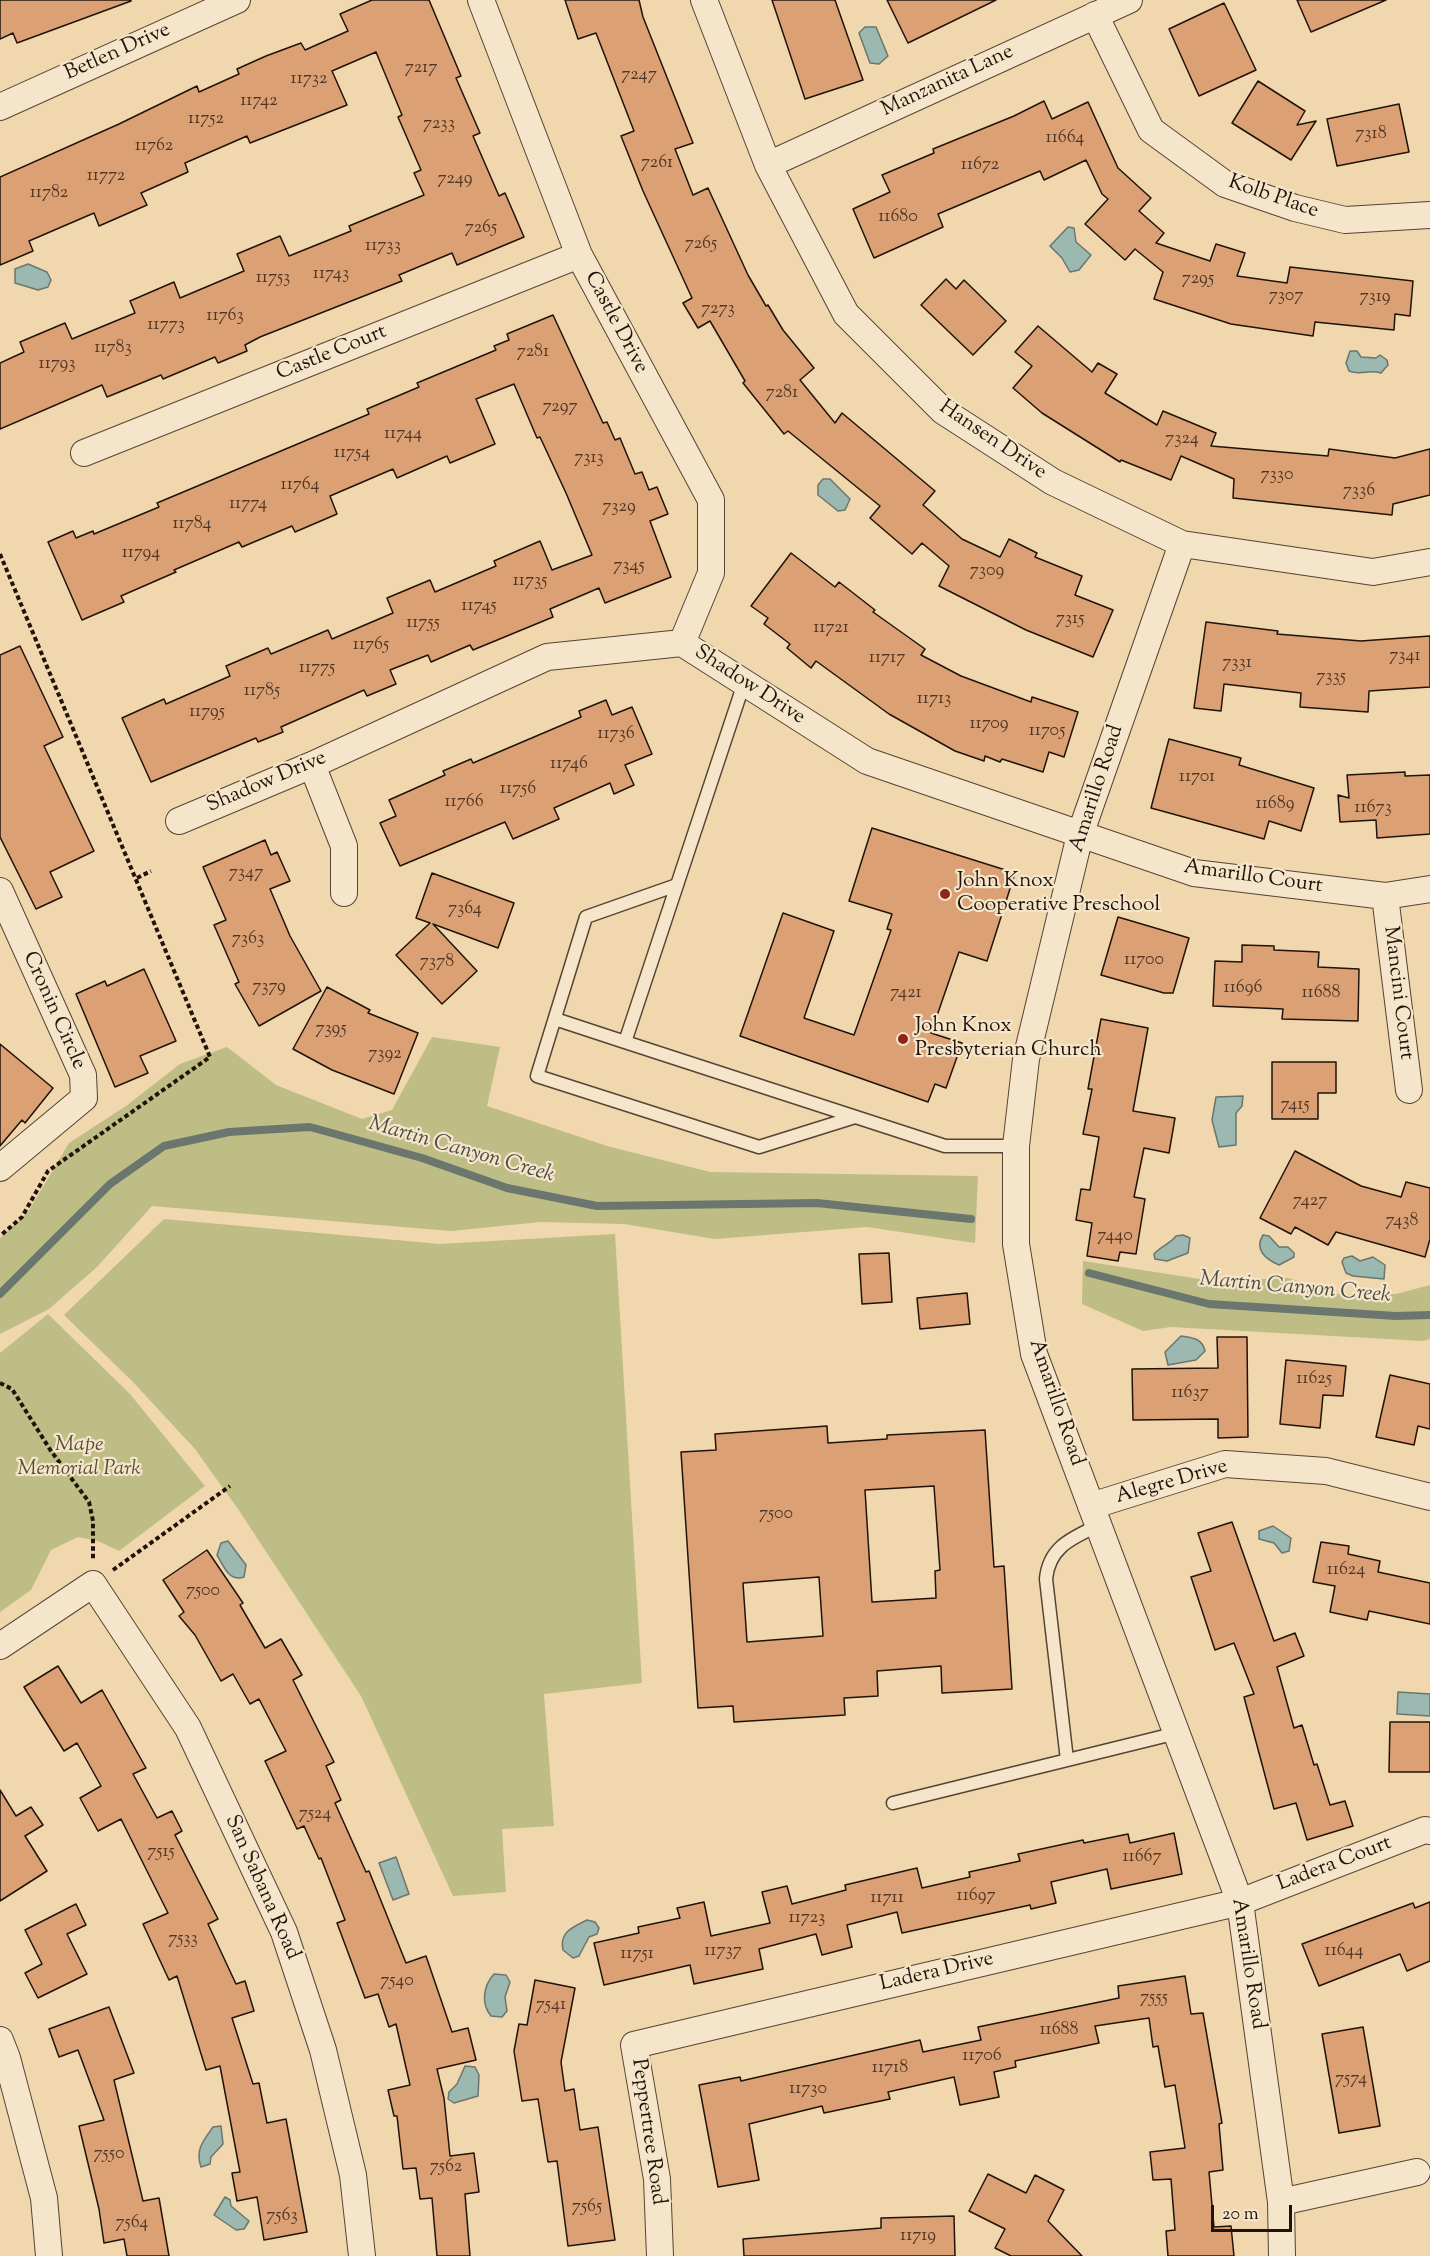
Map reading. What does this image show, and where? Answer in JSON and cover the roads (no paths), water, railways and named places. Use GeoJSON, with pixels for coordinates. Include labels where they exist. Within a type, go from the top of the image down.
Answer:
{"type":"FeatureCollection","features":[{"type":"Feature","properties":{"kind":"street","name":"Betlen Drive"},"geometry":{"type":"LineString","coordinates":[[0,107],[237,0]]}},
{"type":"Feature","properties":{"kind":"street","name":"Castle Drive"},"geometry":{"type":"LineString","coordinates":[[482,0],[579,255],[711,500],[711,573],[682,644]]}},
{"type":"Feature","properties":{"kind":"street","name":"Hansen Drive"},"geometry":{"type":"LineString","coordinates":[[704,0],[768,165],[846,314],[943,411],[1053,482],[1182,544],[1373,572],[1430,562]]}},
{"type":"Feature","properties":{"kind":"street","name":"Manzanita Lane"},"geometry":{"type":"LineString","coordinates":[[768,165],[1129,0]]}},
{"type":"Feature","properties":{"kind":"street","name":"Kolb Place"},"geometry":{"type":"LineString","coordinates":[[1095,15],[1151,130],[1225,184],[1295,208],[1345,220],[1430,215]]}},
{"type":"Feature","properties":{"kind":"street","name":"Castle Court"},"geometry":{"type":"LineString","coordinates":[[84,453],[579,255]]}},
{"type":"Feature","properties":{"kind":"street","name":"Amarillo Road"},"geometry":{"type":"LineString","coordinates":[[1182,544],[1080,835],[1026,1059],[1016,1146],[1016,1244],[1034,1354],[1240,1902],[1281,2202],[1282,2256]]}},
{"type":"Feature","properties":{"kind":"street","name":"Shadow Drive"},"geometry":{"type":"LineString","coordinates":[[179,820],[312,765],[547,657],[682,644],[867,761],[1080,835]]}},
{"type":"Feature","properties":{"kind":"street"},"geometry":{"type":"LineString","coordinates":[[312,765],[344,846],[344,893]]}},
{"type":"Feature","properties":{"kind":"street","name":"Amarillo Court"},"geometry":{"type":"LineString","coordinates":[[1080,835],[1194,873],[1385,896],[1430,888]]}},
{"type":"Feature","properties":{"kind":"street","name":"Cronin Circle"},"geometry":{"type":"LineString","coordinates":[[0,891],[83,1074],[84,1098],[0,1168]]}},
{"type":"Feature","properties":{"kind":"street","name":"Mancini Court"},"geometry":{"type":"LineString","coordinates":[[1385,896],[1409,1090]]}},
{"type":"Feature","properties":{"kind":"street","name":"Alegre Drive"},"geometry":{"type":"LineString","coordinates":[[1095,1515],[1225,1464],[1326,1470],[1430,1497]]}},
{"type":"Feature","properties":{"kind":"street","name":"San Sabana Road"},"geometry":{"type":"LineString","coordinates":[[0,1646],[93,1584],[188,1728],[284,1932],[323,2050],[353,2175],[362,2256]]}},
{"type":"Feature","properties":{"kind":"street","name":"Ladera Court"},"geometry":{"type":"LineString","coordinates":[[1240,1902],[1425,1830],[1430,1831]]}},
{"type":"Feature","properties":{"kind":"street","name":"Ladera Drive"},"geometry":{"type":"LineString","coordinates":[[634,2045],[1240,1902]]}},
{"type":"Feature","properties":{"kind":"street"},"geometry":{"type":"LineString","coordinates":[[0,2040],[7,2058],[44,2198],[49,2256]]}},
{"type":"Feature","properties":{"kind":"street","name":"Peppertree Road"},"geometry":{"type":"LineString","coordinates":[[634,2045],[657,2179],[660,2256]]}},
{"type":"Feature","properties":{"kind":"street"},"geometry":{"type":"LineString","coordinates":[[1281,2202],[1417,2172]]}},
{"type":"Feature","properties":{"kind":"lane"},"geometry":{"type":"LineString","coordinates":[[625,1042],[744,683]]}},
{"type":"Feature","properties":{"kind":"lane"},"geometry":{"type":"LineString","coordinates":[[677,885],[586,917],[537,1076],[759,1147],[855,1117]]}},
{"type":"Feature","properties":{"kind":"lane"},"geometry":{"type":"LineString","coordinates":[[555,1019],[945,1146],[1016,1146]]}},
{"type":"Feature","properties":{"kind":"lane"},"geometry":{"type":"LineString","coordinates":[[1067,1760],[1046,1579],[1047,1566],[1061,1545],[1095,1515]]}},
{"type":"Feature","properties":{"kind":"lane"},"geometry":{"type":"LineString","coordinates":[[893,1803],[1177,1733]]}},
{"type":"Feature","properties":{"kind":"water"},"geometry":{"type":"Polygon","coordinates":[[[865,27],[876,27],[888,56],[879,64],[870,63],[859,33],[865,27]]]}},
{"type":"Feature","properties":{"kind":"water"},"geometry":{"type":"Polygon","coordinates":[[[1068,227],[1074,228],[1076,242],[1091,255],[1079,270],[1070,272],[1062,258],[1050,246],[1068,227]]]}},
{"type":"Feature","properties":{"kind":"water"},"geometry":{"type":"Polygon","coordinates":[[[28,264],[47,272],[51,280],[48,287],[38,290],[15,283],[15,269],[28,264]]]}},
{"type":"Feature","properties":{"kind":"water"},"geometry":{"type":"Polygon","coordinates":[[[1350,351],[1357,351],[1361,357],[1376,358],[1380,355],[1387,360],[1388,365],[1381,373],[1349,371],[1346,363],[1350,351]]]}},
{"type":"Feature","properties":{"kind":"water"},"geometry":{"type":"Polygon","coordinates":[[[823,479],[830,479],[850,499],[845,510],[838,511],[818,495],[818,485],[823,479]]]}},
{"type":"Feature","properties":{"kind":"water"},"geometry":{"type":"Polygon","coordinates":[[[1243,1096],[1242,1106],[1236,1113],[1236,1145],[1219,1147],[1212,1120],[1216,1097],[1243,1096]]]}},
{"type":"Feature","properties":{"kind":"water"},"geometry":{"type":"Polygon","coordinates":[[[1183,1235],[1190,1238],[1188,1253],[1167,1261],[1155,1259],[1154,1254],[1157,1251],[1176,1236],[1183,1235]]]}},
{"type":"Feature","properties":{"kind":"water"},"geometry":{"type":"Polygon","coordinates":[[[1263,1235],[1269,1236],[1279,1247],[1288,1247],[1294,1253],[1294,1257],[1279,1265],[1269,1260],[1260,1249],[1263,1235]]]}},
{"type":"Feature","properties":{"kind":"water"},"geometry":{"type":"Polygon","coordinates":[[[1352,1256],[1360,1261],[1373,1257],[1385,1265],[1384,1279],[1353,1276],[1346,1273],[1342,1262],[1344,1258],[1352,1256]]]}},
{"type":"Feature","properties":{"kind":"water"},"geometry":{"type":"Polygon","coordinates":[[[1181,1336],[1199,1341],[1205,1351],[1196,1360],[1168,1365],[1165,1352],[1181,1336]]]}},
{"type":"Feature","properties":{"kind":"water"},"geometry":{"type":"Polygon","coordinates":[[[1273,1526],[1291,1538],[1289,1551],[1282,1553],[1274,1543],[1259,1539],[1259,1531],[1273,1526]]]}},
{"type":"Feature","properties":{"kind":"water"},"geometry":{"type":"Polygon","coordinates":[[[228,1541],[246,1565],[244,1577],[231,1575],[217,1555],[221,1543],[228,1541]]]}},
{"type":"Feature","properties":{"kind":"water"},"geometry":{"type":"Polygon","coordinates":[[[1398,1692],[1430,1694],[1430,1716],[1397,1714],[1398,1692]]]}},
{"type":"Feature","properties":{"kind":"water"},"geometry":{"type":"Polygon","coordinates":[[[396,1857],[409,1894],[393,1900],[379,1863],[396,1857]]]}},
{"type":"Feature","properties":{"kind":"water"},"geometry":{"type":"Polygon","coordinates":[[[587,1920],[595,1922],[599,1928],[597,1934],[589,1937],[579,1956],[573,1958],[563,1950],[563,1939],[568,1931],[587,1920]]]}},
{"type":"Feature","properties":{"kind":"water"},"geometry":{"type":"Polygon","coordinates":[[[494,1974],[506,1975],[510,1982],[505,1997],[507,2011],[502,2017],[491,2016],[485,2001],[487,1984],[494,1974]]]}},
{"type":"Feature","properties":{"kind":"water"},"geometry":{"type":"Polygon","coordinates":[[[465,2066],[475,2067],[479,2075],[478,2096],[454,2103],[448,2099],[449,2092],[457,2084],[465,2066]]]}},
{"type":"Feature","properties":{"kind":"water"},"geometry":{"type":"Polygon","coordinates":[[[221,2126],[223,2144],[211,2157],[210,2164],[201,2167],[199,2156],[201,2146],[213,2127],[221,2126]]]}},
{"type":"Feature","properties":{"kind":"water"},"geometry":{"type":"Polygon","coordinates":[[[225,2197],[230,2200],[231,2206],[249,2221],[244,2229],[236,2230],[214,2215],[225,2197]]]}},
{"type":"Feature","properties":{"kind":"waterway","name":"Martin Canyon Creek"},"geometry":{"type":"LineString","coordinates":[[0,1294],[110,1184],[164,1146],[229,1132],[310,1127],[422,1158],[507,1188],[597,1206],[817,1203],[971,1219]]}},
{"type":"Feature","properties":{"kind":"waterway","name":"Martin Canyon Creek"},"geometry":{"type":"LineString","coordinates":[[1089,1273],[1209,1304],[1396,1316],[1430,1315]]}},
{"type":"Feature","properties":{"kind":"place","name":"John Knox Cooperative Preschool"},"geometry":{"type":"Point","coordinates":[945,894]}},
{"type":"Feature","properties":{"kind":"place","name":"John Knox Presbyterian Church"},"geometry":{"type":"Point","coordinates":[903,1039]}},
{"type":"Feature","properties":{"kind":"park label","name":"Mape Memorial Park"},"geometry":{"type":"Point","coordinates":[79,1458]}}]}
